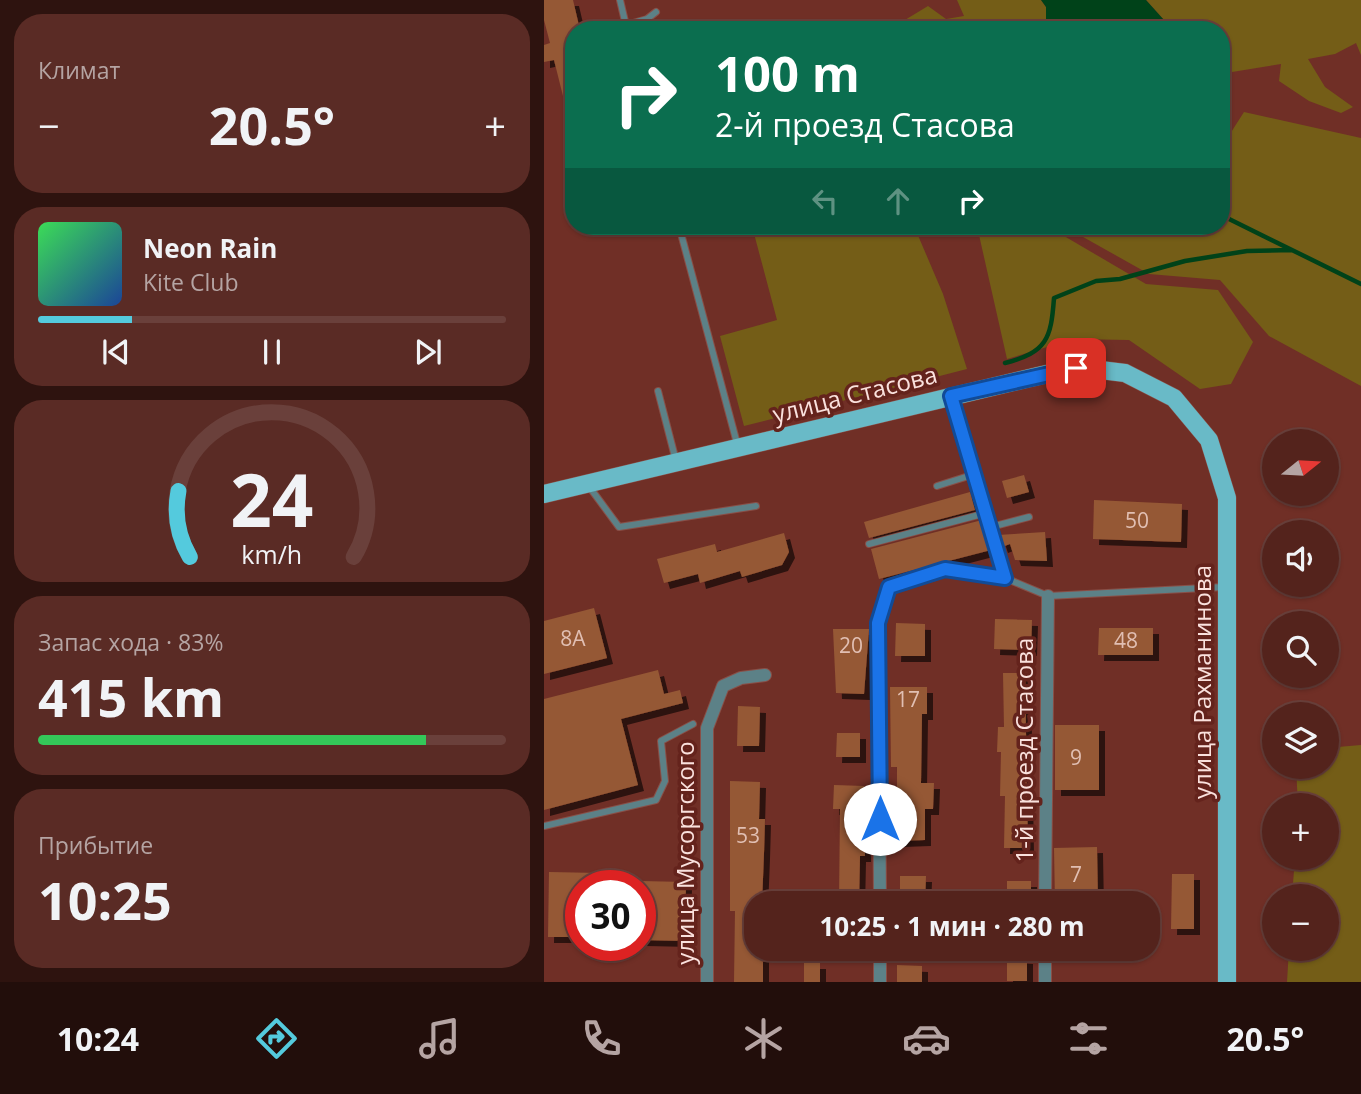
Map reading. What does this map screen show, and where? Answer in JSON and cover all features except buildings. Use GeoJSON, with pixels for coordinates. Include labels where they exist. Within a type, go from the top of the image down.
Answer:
{"type":"FeatureCollection","features":[{"type":"Feature","properties":{"kind":"main road","name":"улица Стасова"},"geometry":{"type":"LineString","coordinates":[[544,494],[1076,368],[1125,373],[1175,398]]}},
{"type":"Feature","properties":{"kind":"main road","name":"улица Рахманинова"},"geometry":{"type":"LineString","coordinates":[[1175,398],[1208,440],[1227,498],[1227,982]]}},
{"type":"Feature","properties":{"kind":"street"},"geometry":{"type":"LineString","coordinates":[[880,891],[878,623],[889,587],[945,569],[1005,578]]}},
{"type":"Feature","properties":{"kind":"street","name":"1-й проезд Стасова"},"geometry":{"type":"LineString","coordinates":[[1045,891],[1047,596]]}},
{"type":"Feature","properties":{"kind":"street","name":"улица Мусоргского"},"geometry":{"type":"LineString","coordinates":[[707,982],[707,728],[723,686],[741,678],[765,675]]}},
{"type":"Feature","properties":{"kind":"street"},"geometry":{"type":"LineString","coordinates":[[880,961],[881,982]]}},
{"type":"Feature","properties":{"kind":"street"},"geometry":{"type":"LineString","coordinates":[[1044,982],[1045,961]]}},
{"type":"Feature","properties":{"kind":"lane"},"geometry":{"type":"LineString","coordinates":[[620,0],[625,21]]}},
{"type":"Feature","properties":{"kind":"lane"},"geometry":{"type":"LineString","coordinates":[[642,21],[656,12]]}},
{"type":"Feature","properties":{"kind":"lane"},"geometry":{"type":"LineString","coordinates":[[681,235],[708,345],[738,448]]}},
{"type":"Feature","properties":{"kind":"lane"},"geometry":{"type":"LineString","coordinates":[[658,391],[676,463]]}},
{"type":"Feature","properties":{"kind":"lane"},"geometry":{"type":"LineString","coordinates":[[951,396],[1005,578],[1047,596],[1229,587]]}},
{"type":"Feature","properties":{"kind":"lane"},"geometry":{"type":"LineString","coordinates":[[937,486],[975,474]]}},
{"type":"Feature","properties":{"kind":"lane"},"geometry":{"type":"LineString","coordinates":[[587,484],[600,506],[619,527],[756,506]]}},
{"type":"Feature","properties":{"kind":"lane"},"geometry":{"type":"LineString","coordinates":[[869,544],[986,513]]}},
{"type":"Feature","properties":{"kind":"lane"},"geometry":{"type":"LineString","coordinates":[[991,527],[1029,517]]}},
{"type":"Feature","properties":{"kind":"lane"},"geometry":{"type":"LineString","coordinates":[[544,826],[656,800],[665,781],[661,741],[693,724]]}},
{"type":"Feature","properties":{"kind":"shaded area"},"geometry":{"type":"Polygon","coordinates":[[[957,0],[1041,0],[1046,7],[1046,21],[903,21],[928,6],[946,19],[964,16],[957,0]]]}},
{"type":"Feature","properties":{"kind":"shaded area"},"geometry":{"type":"Polygon","coordinates":[[[1041,0],[1146,0],[1165,21],[1046,21],[1046,7],[1041,0]]]}},
{"type":"Feature","properties":{"kind":"shaded area"},"geometry":{"type":"Polygon","coordinates":[[[1146,0],[1361,0],[1361,55],[1356,43],[1335,54],[1308,59],[1325,87],[1353,107],[1341,113],[1309,101],[1279,81],[1281,64],[1230,73],[1230,21],[1165,21],[1146,0]]]}},
{"type":"Feature","properties":{"kind":"shaded area"},"geometry":{"type":"Polygon","coordinates":[[[1244,112],[1361,138],[1361,386],[1269,336],[1220,280],[1149,274],[1080,235],[1230,235],[1230,134],[1244,112]]]}},
{"type":"Feature","properties":{"kind":"shaded area"},"geometry":{"type":"Polygon","coordinates":[[[754,235],[918,235],[943,294],[967,369],[744,426],[720,336],[777,320],[754,235]]]}},
{"type":"Feature","properties":{"kind":"shaded area"},"geometry":{"type":"Polygon","coordinates":[[[979,235],[1062,235],[1146,284],[1218,290],[1253,342],[1231,384],[1200,389],[1129,340],[1074,339],[1007,359],[979,235]]]}},
{"type":"Feature","properties":{"kind":"shaded area"},"geometry":{"type":"Polygon","coordinates":[[[1361,745],[1361,982],[1287,982],[1288,961],[1339,961],[1339,884],[1293,884],[1294,870],[1339,870],[1339,793],[1297,793],[1297,779],[1339,779],[1339,747],[1361,745]]]}},
{"type":"Feature","properties":{"kind":"waterway"},"geometry":{"type":"LineString","coordinates":[[1230,219],[1361,284]]}},
{"type":"Feature","properties":{"kind":"waterway"},"geometry":{"type":"LineString","coordinates":[[1005,363],[1030,354],[1044,342],[1051,324],[1054,298],[1096,281],[1120,279],[1185,261],[1247,251],[1292,250]]}},
{"type":"Feature","properties":{"kind":"route"},"geometry":{"type":"LineString","coordinates":[[880,819],[878,623],[889,587],[945,569],[1005,578],[951,396],[1076,368]]}}]}
